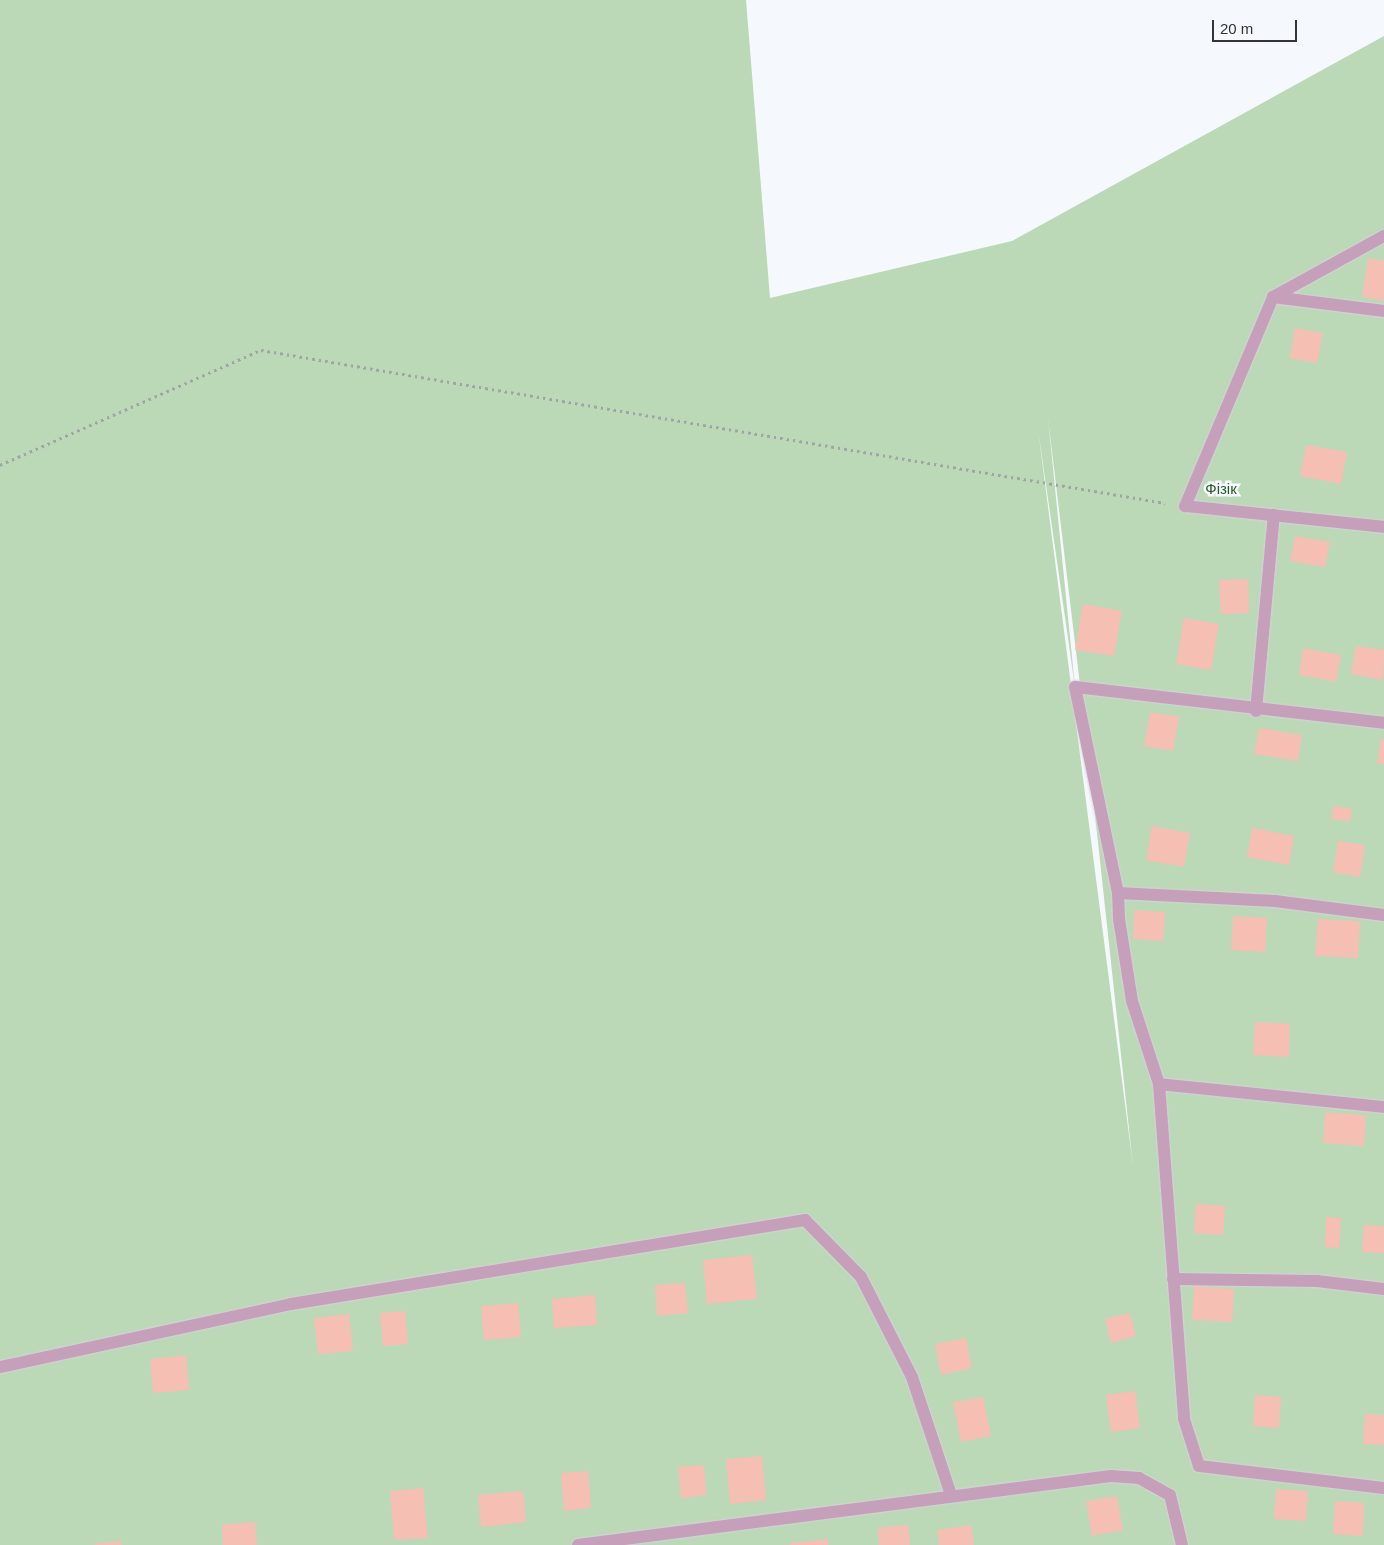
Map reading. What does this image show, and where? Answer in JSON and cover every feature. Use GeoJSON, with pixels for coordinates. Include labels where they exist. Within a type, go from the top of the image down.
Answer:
{"type":"FeatureCollection","features":[{"type":"Feature","properties":{"kind":"lane"},"geometry":{"type":"LineString","coordinates":[[1384,236],[1273,297],[1185,506],[1384,527]]}},
{"type":"Feature","properties":{"kind":"lane"},"geometry":{"type":"LineString","coordinates":[[1273,297],[1384,311]]}},
{"type":"Feature","properties":{"kind":"lane"},"geometry":{"type":"LineString","coordinates":[[1256,711],[1274,515]]}},
{"type":"Feature","properties":{"kind":"lane"},"geometry":{"type":"LineString","coordinates":[[1384,723],[1256,711],[1075,687],[1118,894],[1119,919],[1132,1001],[1158,1084],[1184,1419],[1199,1466],[1384,1488]]}},
{"type":"Feature","properties":{"kind":"lane"},"geometry":{"type":"LineString","coordinates":[[1118,894],[1275,902],[1384,915]]}},
{"type":"Feature","properties":{"kind":"lane"},"geometry":{"type":"LineString","coordinates":[[1158,1084],[1384,1107]]}},
{"type":"Feature","properties":{"kind":"lane"},"geometry":{"type":"LineString","coordinates":[[0,1367],[291,1304],[804,1220],[861,1277],[912,1377],[951,1495]]}},
{"type":"Feature","properties":{"kind":"lane"},"geometry":{"type":"LineString","coordinates":[[1174,1279],[1317,1281],[1384,1289]]}},
{"type":"Feature","properties":{"kind":"lane"},"geometry":{"type":"LineString","coordinates":[[578,1545],[951,1495],[1111,1476],[1139,1478],[1170,1495],[1182,1545]]}},
{"type":"Feature","properties":{"kind":"path"},"geometry":{"type":"LineString","coordinates":[[0,465],[261,350],[1185,506]]}},
{"type":"Feature","properties":{"kind":"green space","name":"Фізік"},"geometry":{"type":"Polygon","coordinates":[[[0,0],[746,0],[770,298],[1012,241],[1384,36],[1384,1545],[0,1545],[0,0]],[[1048,418],[1075,687],[1038,429],[1133,1166],[1090,768],[1048,418]]]}},
{"type":"Feature","properties":{"kind":"building"},"geometry":{"type":"Polygon","coordinates":[[[1368,258],[1384,261],[1384,301],[1362,297],[1368,258]]]}},
{"type":"Feature","properties":{"kind":"building"},"geometry":{"type":"Polygon","coordinates":[[[1295,328],[1323,333],[1317,363],[1290,358],[1295,328]]]}},
{"type":"Feature","properties":{"kind":"building"},"geometry":{"type":"Polygon","coordinates":[[[1306,445],[1347,452],[1341,484],[1300,476],[1306,445]]]}},
{"type":"Feature","properties":{"kind":"building"},"geometry":{"type":"Polygon","coordinates":[[[1295,536],[1330,542],[1325,567],[1290,561],[1295,536]]]}},
{"type":"Feature","properties":{"kind":"building"},"geometry":{"type":"Polygon","coordinates":[[[1248,579],[1249,613],[1221,614],[1219,580],[1248,579]]]}},
{"type":"Feature","properties":{"kind":"building"},"geometry":{"type":"Polygon","coordinates":[[[1083,604],[1122,611],[1114,656],[1075,650],[1083,604]]]}},
{"type":"Feature","properties":{"kind":"building"},"geometry":{"type":"Polygon","coordinates":[[[1184,618],[1219,624],[1211,670],[1176,664],[1184,618]]]}},
{"type":"Feature","properties":{"kind":"building"},"geometry":{"type":"Polygon","coordinates":[[[1356,646],[1384,650],[1383,680],[1351,674],[1356,646]]]}},
{"type":"Feature","properties":{"kind":"building"},"geometry":{"type":"Polygon","coordinates":[[[1303,648],[1341,655],[1336,682],[1299,675],[1303,648]]]}},
{"type":"Feature","properties":{"kind":"building"},"geometry":{"type":"Polygon","coordinates":[[[1150,712],[1179,717],[1173,751],[1144,746],[1150,712]]]}},
{"type":"Feature","properties":{"kind":"building"},"geometry":{"type":"Polygon","coordinates":[[[1259,728],[1302,735],[1298,761],[1254,754],[1259,728]]]}},
{"type":"Feature","properties":{"kind":"building"},"geometry":{"type":"Polygon","coordinates":[[[1381,739],[1384,740],[1384,764],[1377,763],[1381,739]]]}},
{"type":"Feature","properties":{"kind":"building"},"geometry":{"type":"Polygon","coordinates":[[[1334,806],[1352,809],[1350,821],[1331,819],[1334,806]]]}},
{"type":"Feature","properties":{"kind":"building"},"geometry":{"type":"Polygon","coordinates":[[[1152,826],[1190,833],[1184,867],[1146,860],[1152,826]]]}},
{"type":"Feature","properties":{"kind":"building"},"geometry":{"type":"Polygon","coordinates":[[[1252,828],[1294,836],[1289,865],[1247,857],[1252,828]]]}},
{"type":"Feature","properties":{"kind":"building"},"geometry":{"type":"Polygon","coordinates":[[[1338,841],[1365,845],[1360,877],[1333,872],[1338,841]]]}},
{"type":"Feature","properties":{"kind":"building"},"geometry":{"type":"Polygon","coordinates":[[[1134,910],[1165,912],[1163,941],[1133,939],[1134,910]]]}},
{"type":"Feature","properties":{"kind":"building"},"geometry":{"type":"Polygon","coordinates":[[[1233,916],[1267,918],[1265,952],[1231,950],[1233,916]]]}},
{"type":"Feature","properties":{"kind":"building"},"geometry":{"type":"Polygon","coordinates":[[[1318,919],[1360,921],[1358,958],[1315,956],[1318,919]]]}},
{"type":"Feature","properties":{"kind":"building"},"geometry":{"type":"Polygon","coordinates":[[[1255,1022],[1290,1024],[1289,1057],[1253,1055],[1255,1022]]]}},
{"type":"Feature","properties":{"kind":"building"},"geometry":{"type":"Polygon","coordinates":[[[1325,1112],[1366,1115],[1364,1146],[1323,1143],[1325,1112]]]}},
{"type":"Feature","properties":{"kind":"building"},"geometry":{"type":"Polygon","coordinates":[[[1196,1204],[1225,1206],[1223,1235],[1194,1233],[1196,1204]]]}},
{"type":"Feature","properties":{"kind":"building"},"geometry":{"type":"Polygon","coordinates":[[[1326,1217],[1341,1218],[1339,1248],[1325,1247],[1326,1217]]]}},
{"type":"Feature","properties":{"kind":"building"},"geometry":{"type":"Polygon","coordinates":[[[1364,1225],[1384,1226],[1384,1253],[1362,1252],[1364,1225]]]}},
{"type":"Feature","properties":{"kind":"building"},"geometry":{"type":"Polygon","coordinates":[[[752,1255],[757,1299],[707,1304],[703,1260],[752,1255]]]}},
{"type":"Feature","properties":{"kind":"building"},"geometry":{"type":"Polygon","coordinates":[[[685,1283],[688,1313],[657,1316],[655,1285],[685,1283]]]}},
{"type":"Feature","properties":{"kind":"building"},"geometry":{"type":"Polygon","coordinates":[[[1194,1286],[1234,1289],[1232,1322],[1192,1320],[1194,1286]]]}},
{"type":"Feature","properties":{"kind":"building"},"geometry":{"type":"Polygon","coordinates":[[[595,1295],[597,1325],[554,1328],[552,1299],[595,1295]]]}},
{"type":"Feature","properties":{"kind":"building"},"geometry":{"type":"Polygon","coordinates":[[[518,1303],[521,1337],[484,1340],[481,1306],[518,1303]]]}},
{"type":"Feature","properties":{"kind":"building"},"geometry":{"type":"Polygon","coordinates":[[[405,1311],[408,1344],[383,1346],[380,1313],[405,1311]]]}},
{"type":"Feature","properties":{"kind":"building"},"geometry":{"type":"Polygon","coordinates":[[[1130,1313],[1136,1336],[1111,1343],[1105,1319],[1130,1313]]]}},
{"type":"Feature","properties":{"kind":"building"},"geometry":{"type":"Polygon","coordinates":[[[349,1314],[353,1351],[318,1354],[314,1318],[349,1314]]]}},
{"type":"Feature","properties":{"kind":"building"},"geometry":{"type":"Polygon","coordinates":[[[966,1338],[972,1368],[941,1375],[935,1344],[966,1338]]]}},
{"type":"Feature","properties":{"kind":"building"},"geometry":{"type":"Polygon","coordinates":[[[186,1355],[189,1390],[153,1393],[150,1359],[186,1355]]]}},
{"type":"Feature","properties":{"kind":"building"},"geometry":{"type":"Polygon","coordinates":[[[1135,1391],[1140,1428],[1111,1432],[1106,1395],[1135,1391]]]}},
{"type":"Feature","properties":{"kind":"building"},"geometry":{"type":"Polygon","coordinates":[[[1255,1395],[1281,1397],[1279,1428],[1253,1426],[1255,1395]]]}},
{"type":"Feature","properties":{"kind":"building"},"geometry":{"type":"Polygon","coordinates":[[[983,1397],[991,1436],[961,1442],[953,1402],[983,1397]]]}},
{"type":"Feature","properties":{"kind":"building"},"geometry":{"type":"Polygon","coordinates":[[[1365,1414],[1384,1415],[1384,1445],[1363,1444],[1365,1414]]]}},
{"type":"Feature","properties":{"kind":"building"},"geometry":{"type":"Polygon","coordinates":[[[762,1456],[766,1500],[730,1504],[726,1459],[762,1456]]]}},
{"type":"Feature","properties":{"kind":"building"},"geometry":{"type":"Polygon","coordinates":[[[704,1465],[706,1495],[681,1498],[678,1467],[704,1465]]]}},
{"type":"Feature","properties":{"kind":"building"},"geometry":{"type":"Polygon","coordinates":[[[588,1471],[591,1508],[564,1511],[561,1473],[588,1471]]]}},
{"type":"Feature","properties":{"kind":"building"},"geometry":{"type":"Polygon","coordinates":[[[423,1488],[428,1538],[394,1540],[390,1491],[423,1488]]]}},
{"type":"Feature","properties":{"kind":"building"},"geometry":{"type":"Polygon","coordinates":[[[1276,1489],[1308,1491],[1306,1521],[1274,1519],[1276,1489]]]}},
{"type":"Feature","properties":{"kind":"building"},"geometry":{"type":"Polygon","coordinates":[[[523,1491],[526,1522],[481,1527],[478,1495],[523,1491]]]}},
{"type":"Feature","properties":{"kind":"building"},"geometry":{"type":"Polygon","coordinates":[[[1117,1496],[1123,1530],[1092,1536],[1086,1501],[1117,1496]]]}},
{"type":"Feature","properties":{"kind":"building"},"geometry":{"type":"Polygon","coordinates":[[[1335,1501],[1364,1503],[1363,1536],[1333,1534],[1335,1501]]]}},
{"type":"Feature","properties":{"kind":"building"},"geometry":{"type":"Polygon","coordinates":[[[255,1522],[257,1545],[223,1545],[222,1525],[255,1522]]]}},
{"type":"Feature","properties":{"kind":"building"},"geometry":{"type":"Polygon","coordinates":[[[908,1525],[910,1545],[879,1545],[878,1528],[908,1525]]]}},
{"type":"Feature","properties":{"kind":"building"},"geometry":{"type":"Polygon","coordinates":[[[971,1525],[974,1545],[939,1545],[937,1530],[971,1525]]]}},
{"type":"Feature","properties":{"kind":"building"},"geometry":{"type":"Polygon","coordinates":[[[828,1539],[828,1545],[790,1545],[790,1543],[828,1539]]]}},
{"type":"Feature","properties":{"kind":"building"},"geometry":{"type":"Polygon","coordinates":[[[121,1541],[122,1545],[94,1545],[94,1544],[121,1541]]]}}]}
